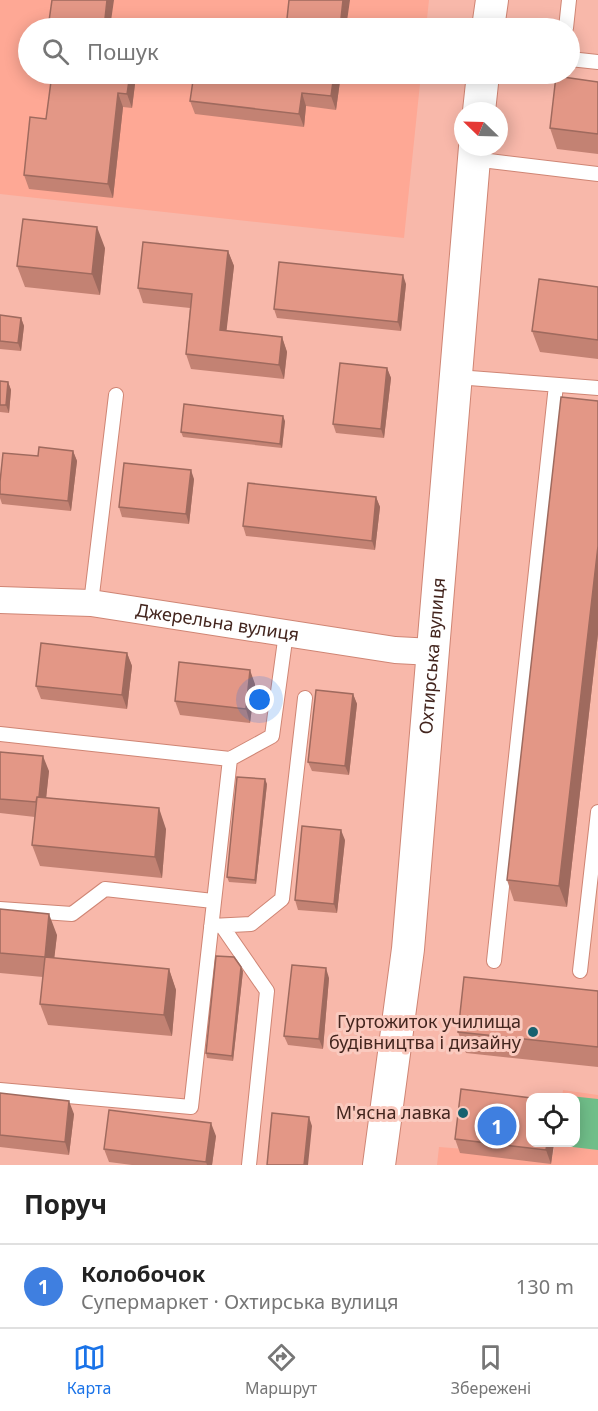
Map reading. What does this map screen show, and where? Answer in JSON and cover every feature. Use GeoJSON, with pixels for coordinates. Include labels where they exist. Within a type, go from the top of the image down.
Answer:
{"type":"FeatureCollection","features":[{"type":"Feature","properties":{"kind":"street"},"geometry":{"type":"LineString","coordinates":[[489,18],[492,0]]}},
{"type":"Feature","properties":{"kind":"street"},"geometry":{"type":"LineString","coordinates":[[480,102],[482,84]]}},
{"type":"Feature","properties":{"kind":"street","name":"Охтирська вулиця"},"geometry":{"type":"LineString","coordinates":[[379,1165],[408,950],[474,156]]}},
{"type":"Feature","properties":{"kind":"street","name":"Джерельна вулиця"},"geometry":{"type":"LineString","coordinates":[[0,600],[91,603],[395,650],[433,652]]}},
{"type":"Feature","properties":{"kind":"lane"},"geometry":{"type":"LineString","coordinates":[[567,18],[569,0]]}},
{"type":"Feature","properties":{"kind":"lane"},"geometry":{"type":"LineString","coordinates":[[580,60],[598,62]]}},
{"type":"Feature","properties":{"kind":"lane"},"geometry":{"type":"LineString","coordinates":[[492,156],[598,174]]}},
{"type":"Feature","properties":{"kind":"lane"},"geometry":{"type":"LineString","coordinates":[[457,377],[598,388]]}},
{"type":"Feature","properties":{"kind":"lane"},"geometry":{"type":"LineString","coordinates":[[494,961],[556,385]]}},
{"type":"Feature","properties":{"kind":"lane"},"geometry":{"type":"LineString","coordinates":[[91,603],[116,395]]}},
{"type":"Feature","properties":{"kind":"lane"},"geometry":{"type":"LineString","coordinates":[[0,734],[230,759],[272,736],[286,633]]}},
{"type":"Feature","properties":{"kind":"lane"},"geometry":{"type":"LineString","coordinates":[[217,926],[250,924],[282,899],[305,698]]}},
{"type":"Feature","properties":{"kind":"lane"},"geometry":{"type":"LineString","coordinates":[[0,1090],[191,1107],[217,926],[213,901],[230,759]]}},
{"type":"Feature","properties":{"kind":"lane"},"geometry":{"type":"LineString","coordinates":[[580,971],[598,812]]}},
{"type":"Feature","properties":{"kind":"lane"},"geometry":{"type":"LineString","coordinates":[[0,909],[72,914],[105,889],[213,901]]}},
{"type":"Feature","properties":{"kind":"lane"},"geometry":{"type":"LineString","coordinates":[[217,926],[267,991],[249,1165]]}},
{"type":"Feature","properties":{"kind":"shaded area"},"geometry":{"type":"Polygon","coordinates":[[[0,0],[429,0],[427,18],[18,18],[18,84],[420,84],[404,238],[0,194],[0,0]]]}},
{"type":"Feature","properties":{"kind":"shaded area"},"geometry":{"type":"Polygon","coordinates":[[[563,1090],[598,1095],[598,1165],[437,1165],[439,1147],[553,1156],[554,1147],[580,1147],[580,1093],[563,1093],[563,1090]]]}},
{"type":"Feature","properties":{"kind":"green space"},"geometry":{"type":"Polygon","coordinates":[[[580,1097],[598,1099],[598,1150],[572,1147],[580,1147],[580,1097]]]}},
{"type":"Feature","properties":{"kind":"building"},"geometry":{"type":"Polygon","coordinates":[[[52,0],[107,0],[105,18],[49,18],[52,0]]]}},
{"type":"Feature","properties":{"kind":"building"},"geometry":{"type":"Polygon","coordinates":[[[289,0],[343,0],[341,18],[287,18],[289,0]]]}},
{"type":"Feature","properties":{"kind":"building"},"geometry":{"type":"Polygon","coordinates":[[[580,79],[598,82],[598,134],[550,128],[555,84],[580,84],[580,79]]]}},
{"type":"Feature","properties":{"kind":"building"},"geometry":{"type":"Polygon","coordinates":[[[51,84],[128,84],[127,94],[118,93],[108,184],[24,175],[30,117],[46,119],[51,84]]]}},
{"type":"Feature","properties":{"kind":"building"},"geometry":{"type":"Polygon","coordinates":[[[193,84],[333,84],[331,96],[302,93],[299,114],[190,101],[193,84]]]}},
{"type":"Feature","properties":{"kind":"building"},"geometry":{"type":"Polygon","coordinates":[[[23,219],[97,227],[92,274],[17,266],[23,219]]]}},
{"type":"Feature","properties":{"kind":"building"},"geometry":{"type":"Polygon","coordinates":[[[143,242],[228,251],[220,330],[282,337],[279,365],[186,354],[192,294],[138,288],[143,242]]]}},
{"type":"Feature","properties":{"kind":"building"},"geometry":{"type":"Polygon","coordinates":[[[279,262],[403,275],[398,322],[274,309],[279,262]]]}},
{"type":"Feature","properties":{"kind":"building"},"geometry":{"type":"Polygon","coordinates":[[[539,279],[598,287],[598,340],[532,331],[539,279]]]}},
{"type":"Feature","properties":{"kind":"building"},"geometry":{"type":"Polygon","coordinates":[[[0,315],[21,318],[18,343],[0,341],[0,315]]]}},
{"type":"Feature","properties":{"kind":"building"},"geometry":{"type":"Polygon","coordinates":[[[340,363],[387,368],[381,429],[333,424],[340,363]]]}},
{"type":"Feature","properties":{"kind":"building"},"geometry":{"type":"Polygon","coordinates":[[[0,381],[8,382],[6,405],[0,405],[0,381]]]}},
{"type":"Feature","properties":{"kind":"building"},"geometry":{"type":"Polygon","coordinates":[[[561,397],[598,401],[598,546],[559,886],[507,880],[561,397]]]}},
{"type":"Feature","properties":{"kind":"building"},"geometry":{"type":"Polygon","coordinates":[[[184,404],[283,416],[280,444],[181,432],[184,404]]]}},
{"type":"Feature","properties":{"kind":"building"},"geometry":{"type":"Polygon","coordinates":[[[39,447],[73,451],[68,501],[0,494],[3,453],[38,456],[39,447]]]}},
{"type":"Feature","properties":{"kind":"building"},"geometry":{"type":"Polygon","coordinates":[[[124,463],[191,470],[186,514],[119,507],[124,463]]]}},
{"type":"Feature","properties":{"kind":"building"},"geometry":{"type":"Polygon","coordinates":[[[248,483],[376,497],[372,541],[243,526],[248,483]]]}},
{"type":"Feature","properties":{"kind":"building"},"geometry":{"type":"Polygon","coordinates":[[[41,643],[127,653],[122,695],[36,686],[41,643]]]}},
{"type":"Feature","properties":{"kind":"building"},"geometry":{"type":"Polygon","coordinates":[[[179,662],[250,670],[246,709],[175,701],[179,662]]]}},
{"type":"Feature","properties":{"kind":"building"},"geometry":{"type":"Polygon","coordinates":[[[316,690],[353,694],[345,766],[308,762],[316,690]]]}},
{"type":"Feature","properties":{"kind":"building"},"geometry":{"type":"Polygon","coordinates":[[[0,752],[43,756],[39,797],[36,802],[0,799],[0,752]]]}},
{"type":"Feature","properties":{"kind":"building"},"geometry":{"type":"Polygon","coordinates":[[[237,777],[265,779],[255,880],[227,877],[237,777]]]}},
{"type":"Feature","properties":{"kind":"building"},"geometry":{"type":"Polygon","coordinates":[[[37,797],[159,808],[155,857],[32,845],[37,797]]]}},
{"type":"Feature","properties":{"kind":"building"},"geometry":{"type":"Polygon","coordinates":[[[302,826],[341,830],[334,904],[295,900],[302,826]]]}},
{"type":"Feature","properties":{"kind":"building"},"geometry":{"type":"Polygon","coordinates":[[[0,909],[49,914],[45,957],[0,953],[0,909]]]}},
{"type":"Feature","properties":{"kind":"building"},"geometry":{"type":"Polygon","coordinates":[[[216,956],[234,957],[241,967],[232,1056],[206,1053],[216,956]]]}},
{"type":"Feature","properties":{"kind":"building"},"geometry":{"type":"Polygon","coordinates":[[[45,957],[169,969],[164,1015],[40,1004],[45,957]]]}},
{"type":"Feature","properties":{"kind":"building"},"geometry":{"type":"Polygon","coordinates":[[[292,965],[326,968],[319,1039],[284,1036],[292,965]]]}},
{"type":"Feature","properties":{"kind":"building"},"geometry":{"type":"Polygon","coordinates":[[[464,977],[598,991],[598,1047],[458,1032],[464,977]]]}},
{"type":"Feature","properties":{"kind":"building"},"geometry":{"type":"Polygon","coordinates":[[[461,1089],[526,1097],[526,1147],[546,1147],[546,1150],[455,1139],[461,1089]]]}},
{"type":"Feature","properties":{"kind":"building"},"geometry":{"type":"Polygon","coordinates":[[[0,1093],[69,1101],[65,1142],[0,1135],[0,1093]]]}},
{"type":"Feature","properties":{"kind":"building"},"geometry":{"type":"Polygon","coordinates":[[[109,1110],[211,1123],[206,1162],[104,1149],[109,1110]]]}},
{"type":"Feature","properties":{"kind":"building"},"geometry":{"type":"Polygon","coordinates":[[[272,1113],[309,1117],[304,1165],[267,1165],[272,1113]]]}},
{"type":"Feature","properties":{"kind":"place","name":"Гуртожиток училища будівництва і дизайну"},"geometry":{"type":"Point","coordinates":[533,1032]}},
{"type":"Feature","properties":{"kind":"place","name":"М'ясна лавка"},"geometry":{"type":"Point","coordinates":[463,1113]}},
{"type":"Feature","properties":{"kind":"place","name":"Колобочок"},"geometry":{"type":"Point","coordinates":[497,1126]}}]}
